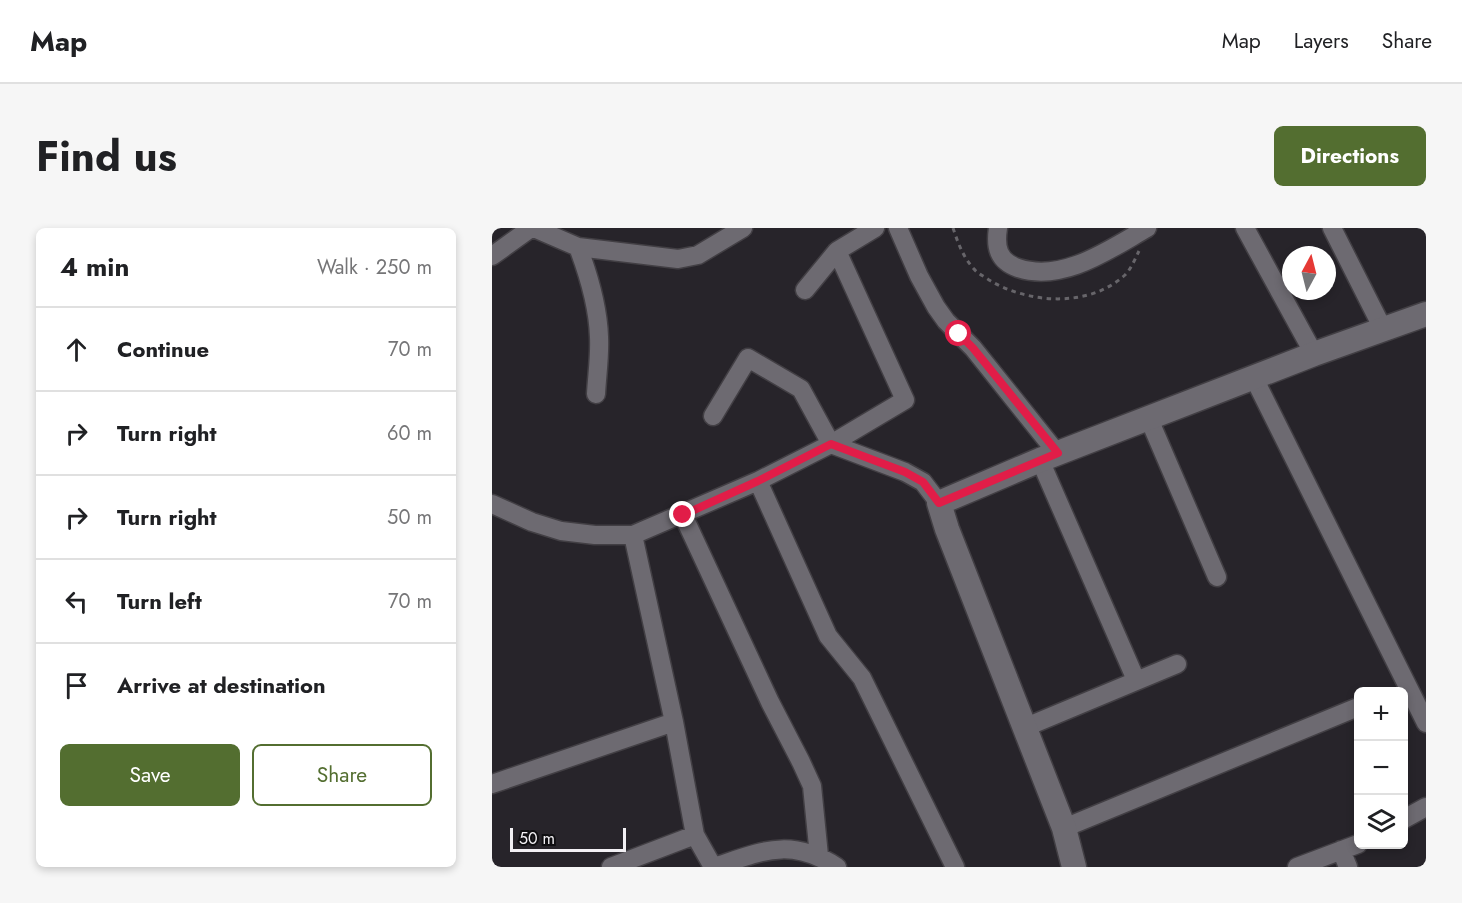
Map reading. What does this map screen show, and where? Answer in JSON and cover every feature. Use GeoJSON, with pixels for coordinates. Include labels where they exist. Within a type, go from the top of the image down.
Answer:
{"type":"FeatureCollection","features":[{"type":"Feature","properties":{"kind":"street"},"geometry":{"type":"LineString","coordinates":[[492,256],[532,228],[578,247],[665,259],[688,258],[715,247],[743,228]]}},
{"type":"Feature","properties":{"kind":"street"},"geometry":{"type":"LineString","coordinates":[[805,290],[837,251],[875,228]]}},
{"type":"Feature","properties":{"kind":"street"},"geometry":{"type":"LineString","coordinates":[[898,228],[919,276],[936,307],[946,321],[973,348],[1048,457],[1136,680]]}},
{"type":"Feature","properties":{"kind":"street"},"geometry":{"type":"LineString","coordinates":[[998,228],[997,248],[1001,258],[1010,265],[1023,269],[1049,271],[1065,268],[1096,256],[1147,228]]}},
{"type":"Feature","properties":{"kind":"street"},"geometry":{"type":"LineString","coordinates":[[1245,228],[1314,354]]}},
{"type":"Feature","properties":{"kind":"street"},"geometry":{"type":"LineString","coordinates":[[1332,228],[1384,331]]}},
{"type":"Feature","properties":{"kind":"street"},"geometry":{"type":"LineString","coordinates":[[578,247],[593,291],[597,317],[599,340],[596,394]]}},
{"type":"Feature","properties":{"kind":"street"},"geometry":{"type":"LineString","coordinates":[[492,504],[532,522],[561,531],[595,536],[633,535],[758,481],[831,444],[905,400],[837,251]]}},
{"type":"Feature","properties":{"kind":"street"},"geometry":{"type":"LineString","coordinates":[[939,503],[1048,457],[1314,354],[1384,331],[1426,314]]}},
{"type":"Feature","properties":{"kind":"street"},"geometry":{"type":"LineString","coordinates":[[713,416],[748,358],[801,389],[831,444],[905,472],[923,482],[939,503],[947,529],[1064,828],[1074,867]]}},
{"type":"Feature","properties":{"kind":"street"},"geometry":{"type":"LineString","coordinates":[[1254,378],[1401,687]]}},
{"type":"Feature","properties":{"kind":"street"},"geometry":{"type":"LineString","coordinates":[[1149,419],[1217,577]]}},
{"type":"Feature","properties":{"kind":"street"},"geometry":{"type":"LineString","coordinates":[[758,481],[828,636],[862,678],[955,867]]}},
{"type":"Feature","properties":{"kind":"street"},"geometry":{"type":"LineString","coordinates":[[683,515],[770,702],[812,786],[819,856]]}},
{"type":"Feature","properties":{"kind":"street"},"geometry":{"type":"LineString","coordinates":[[633,535],[674,722],[695,835],[713,867],[777,849],[796,849],[819,856],[837,867]]}},
{"type":"Feature","properties":{"kind":"street"},"geometry":{"type":"LineString","coordinates":[[1026,727],[1177,664]]}},
{"type":"Feature","properties":{"kind":"street"},"geometry":{"type":"LineString","coordinates":[[1408,698],[1426,723]]}},
{"type":"Feature","properties":{"kind":"street"},"geometry":{"type":"LineString","coordinates":[[1064,828],[1354,709]]}},
{"type":"Feature","properties":{"kind":"street"},"geometry":{"type":"LineString","coordinates":[[492,784],[674,722]]}},
{"type":"Feature","properties":{"kind":"street"},"geometry":{"type":"LineString","coordinates":[[1408,817],[1426,807]]}},
{"type":"Feature","properties":{"kind":"street"},"geometry":{"type":"LineString","coordinates":[[611,867],[695,835]]}},
{"type":"Feature","properties":{"kind":"street"},"geometry":{"type":"LineString","coordinates":[[1297,867],[1349,854]]}},
{"type":"Feature","properties":{"kind":"route"},"geometry":{"type":"LineString","coordinates":[[683,515],[831,444],[905,472],[923,482],[939,503],[1058,453],[973,348],[959,334]]}}]}
